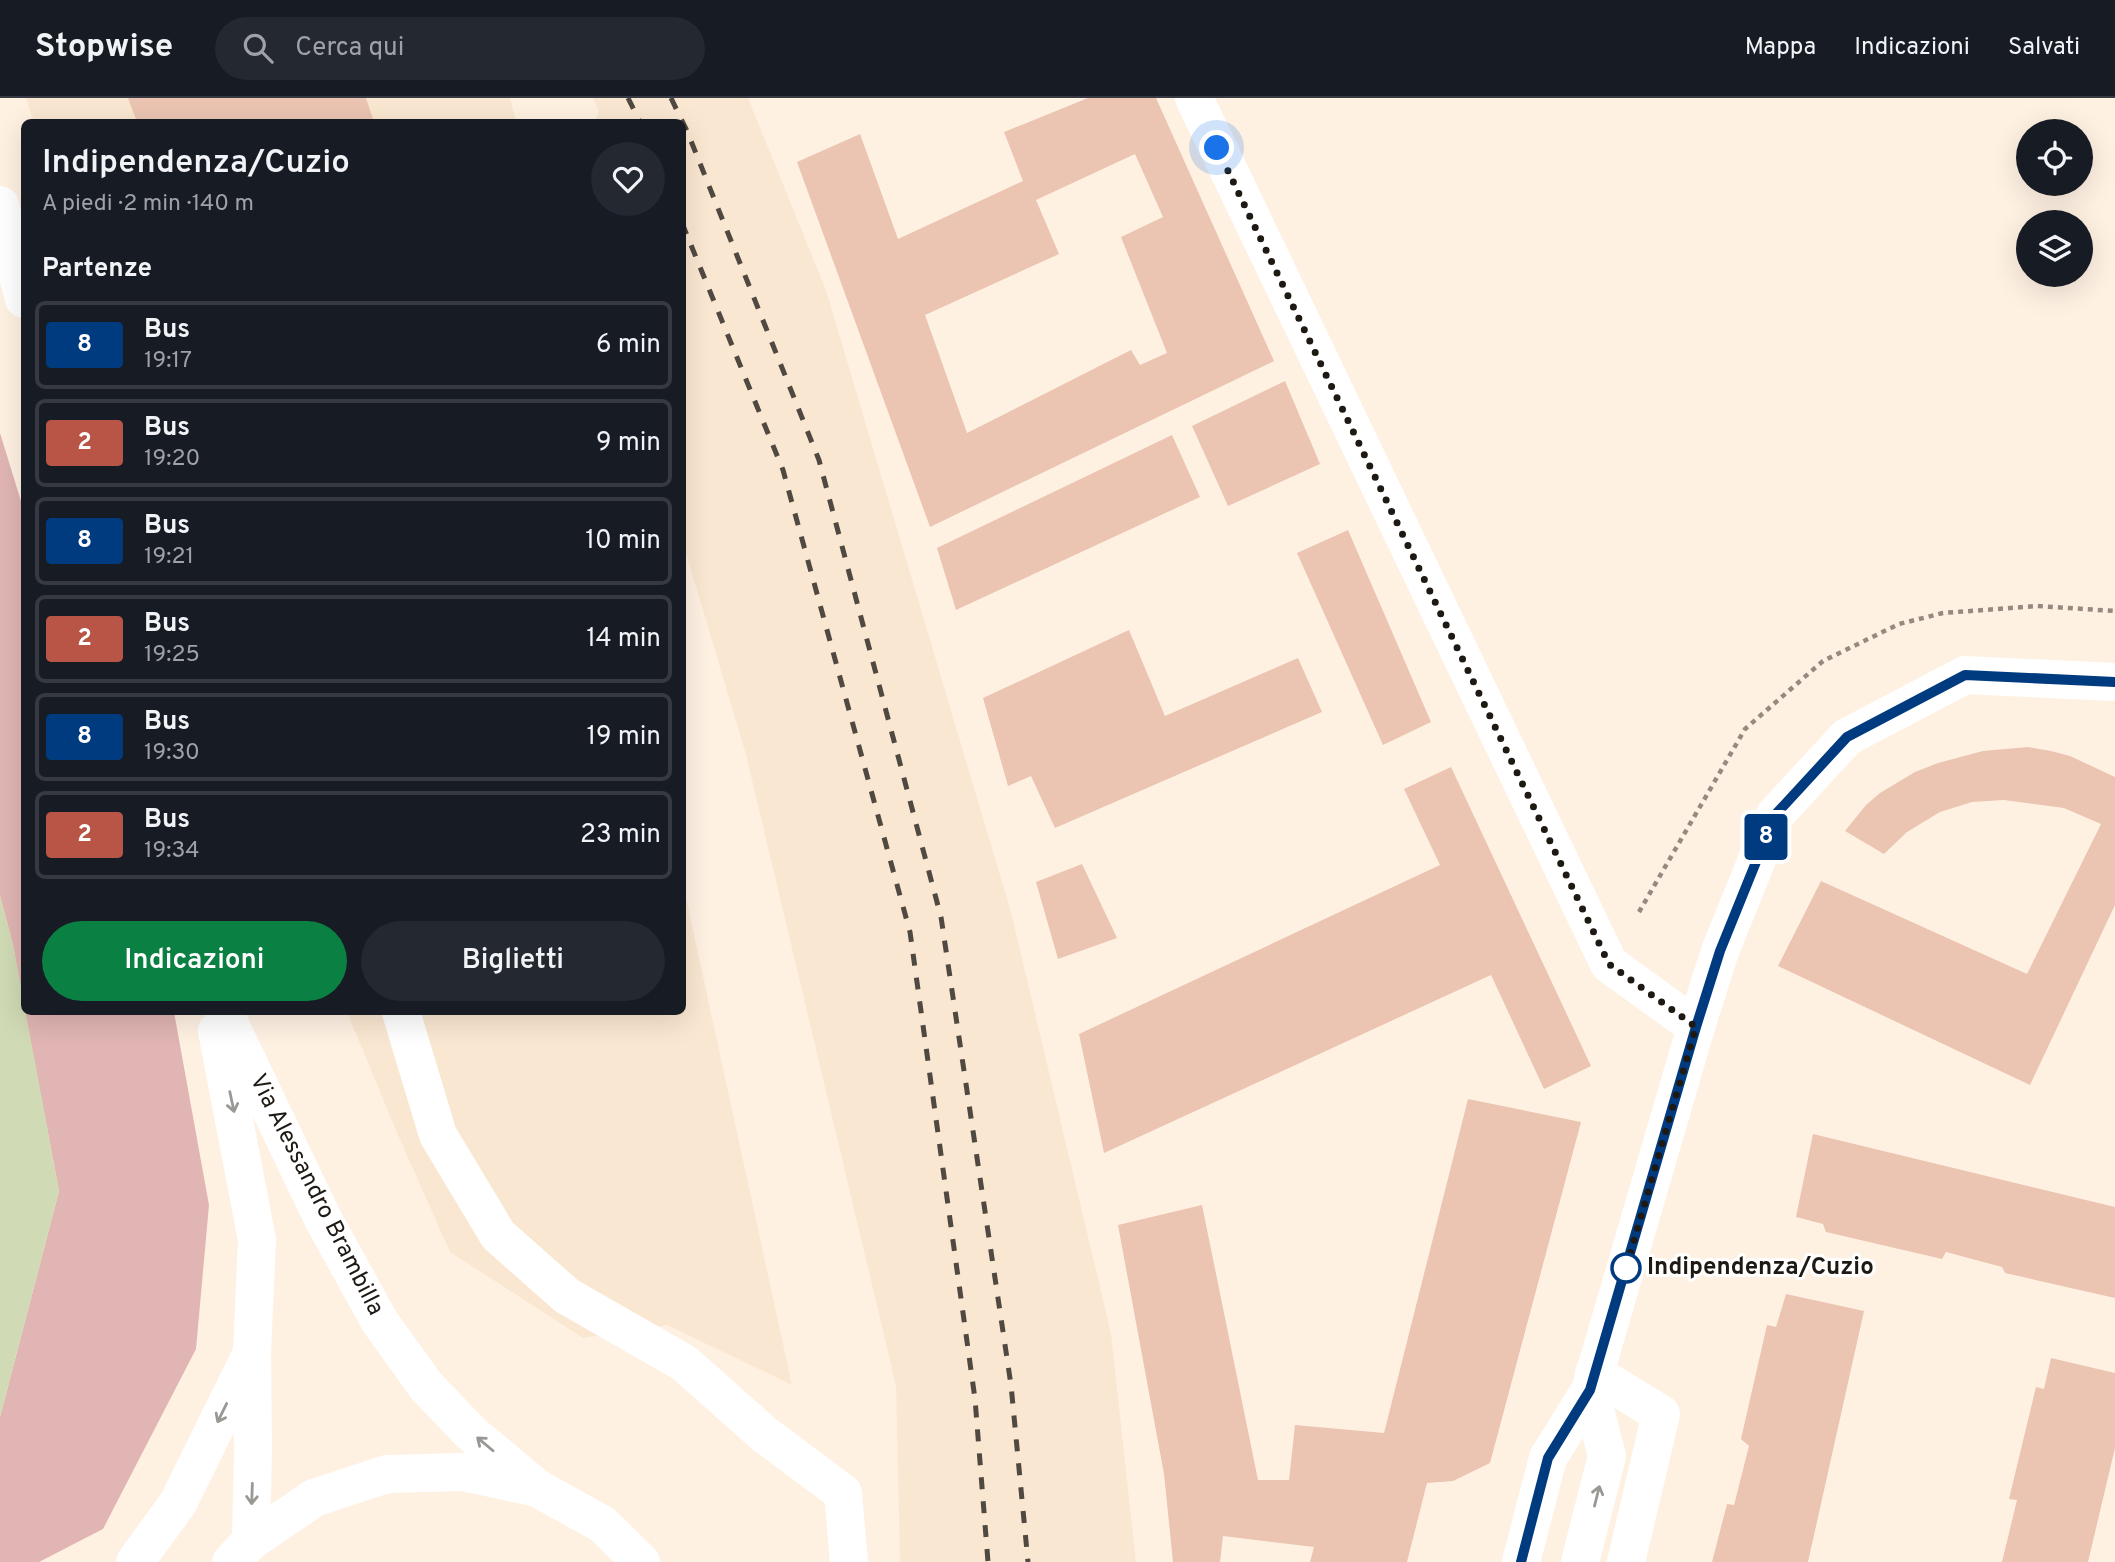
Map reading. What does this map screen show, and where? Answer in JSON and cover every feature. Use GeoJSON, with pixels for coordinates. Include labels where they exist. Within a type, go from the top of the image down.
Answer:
{"type":"FeatureCollection","features":[{"type":"Feature","properties":{"kind":"street"},"geometry":{"type":"LineString","coordinates":[[1194,98],[1609,964],[1696,1027]]}},
{"type":"Feature","properties":{"kind":"street"},"geometry":{"type":"LineString","coordinates":[[0,205],[21,287]]}},
{"type":"Feature","properties":{"kind":"street"},"geometry":{"type":"LineString","coordinates":[[1521,1562],[1548,1458],[1592,1381],[1720,951],[1775,815],[1847,737],[1965,675],[2115,682]]}},
{"type":"Feature","properties":{"kind":"street","name":"Via Alessandro Brambilla"},"geometry":{"type":"LineString","coordinates":[[215,1015],[257,1240],[253,1451],[241,1552]]}},
{"type":"Feature","properties":{"kind":"street","name":"Via Alessandro Brambilla"},"geometry":{"type":"LineString","coordinates":[[225,1015],[323,1219],[380,1322],[426,1386],[471,1433],[537,1488]]}},
{"type":"Feature","properties":{"kind":"street"},"geometry":{"type":"LineString","coordinates":[[402,1015],[438,1135],[498,1235],[567,1296],[684,1363],[764,1434],[843,1493],[849,1562]]}},
{"type":"Feature","properties":{"kind":"street","name":"Via Alessandro Brambilla"},"geometry":{"type":"LineString","coordinates":[[135,1562],[178,1503],[253,1352]]}},
{"type":"Feature","properties":{"kind":"street"},"geometry":{"type":"LineString","coordinates":[[1580,1562],[1607,1456],[1592,1381]]}},
{"type":"Feature","properties":{"kind":"street"},"geometry":{"type":"LineString","coordinates":[[1592,1381],[1661,1415],[1626,1562]]}},
{"type":"Feature","properties":{"kind":"street"},"geometry":{"type":"LineString","coordinates":[[241,1552],[314,1498],[387,1474],[463,1472],[537,1488],[602,1524],[641,1562]]}},
{"type":"Feature","properties":{"kind":"shaded area"},"geometry":{"type":"Polygon","coordinates":[[[26,98],[510,98],[515,119],[33,119],[26,98]]]}},
{"type":"Feature","properties":{"kind":"shaded area"},"geometry":{"type":"Polygon","coordinates":[[[593,98],[748,98],[826,290],[1011,912],[1111,1333],[1136,1562],[900,1562],[896,1386],[746,755],[686,553],[686,119],[596,119],[599,112],[593,98]]]}},
{"type":"Feature","properties":{"kind":"shaded area"},"geometry":{"type":"Polygon","coordinates":[[[0,433],[21,501],[21,990],[0,896],[0,433]]]}},
{"type":"Feature","properties":{"kind":"shaded area"},"geometry":{"type":"Polygon","coordinates":[[[0,896],[13,945],[21,988],[21,1015],[26,1015],[59,1191],[0,1417],[0,896]]]}},
{"type":"Feature","properties":{"kind":"shaded area"},"geometry":{"type":"Polygon","coordinates":[[[686,898],[792,1385],[667,1325],[583,1338],[450,1252],[348,1015],[686,1015],[686,898]]]}},
{"type":"Feature","properties":{"kind":"shaded area"},"geometry":{"type":"Polygon","coordinates":[[[26,1015],[175,1015],[209,1205],[196,1349],[103,1529],[39,1562],[0,1562],[0,1417],[59,1191],[26,1015]]]}},
{"type":"Feature","properties":{"kind":"building"},"geometry":{"type":"Polygon","coordinates":[[[128,98],[366,98],[373,119],[136,119],[128,98]]]}},
{"type":"Feature","properties":{"kind":"building"},"geometry":{"type":"Polygon","coordinates":[[[1088,98],[1156,98],[1274,361],[930,527],[797,162],[860,134],[898,239],[1023,181],[1004,132],[1088,98]],[[1135,154],[1036,200],[1059,254],[925,315],[967,433],[1131,350],[1140,365],[1167,353],[1121,237],[1163,217],[1135,154]]]}},
{"type":"Feature","properties":{"kind":"building"},"geometry":{"type":"Polygon","coordinates":[[[1285,381],[1320,464],[1228,506],[1192,426],[1285,381]]]}},
{"type":"Feature","properties":{"kind":"building"},"geometry":{"type":"Polygon","coordinates":[[[1172,435],[1200,497],[956,610],[937,548],[1172,435]]]}},
{"type":"Feature","properties":{"kind":"building"},"geometry":{"type":"Polygon","coordinates":[[[1348,530],[1431,722],[1383,745],[1297,553],[1348,530]]]}},
{"type":"Feature","properties":{"kind":"building"},"geometry":{"type":"Polygon","coordinates":[[[1129,630],[1165,716],[1298,658],[1322,712],[1055,828],[1031,776],[1008,786],[983,698],[1129,630]]]}},
{"type":"Feature","properties":{"kind":"building"},"geometry":{"type":"Polygon","coordinates":[[[2028,747],[2070,756],[2115,777],[2115,905],[2030,1085],[1778,966],[1821,881],[2027,974],[2101,824],[2064,808],[2004,800],[1972,802],[1940,812],[1907,832],[1884,854],[1845,831],[1866,805],[1880,793],[1915,772],[1983,751],[2028,747]]]}},
{"type":"Feature","properties":{"kind":"building"},"geometry":{"type":"Polygon","coordinates":[[[1451,767],[1591,1066],[1544,1089],[1491,975],[1104,1153],[1079,1034],[1440,865],[1404,789],[1451,767]]]}},
{"type":"Feature","properties":{"kind":"building"},"geometry":{"type":"Polygon","coordinates":[[[1082,864],[1117,938],[1058,959],[1036,882],[1082,864]]]}},
{"type":"Feature","properties":{"kind":"building"},"geometry":{"type":"Polygon","coordinates":[[[1468,1099],[1581,1122],[1490,1463],[1453,1481],[1427,1483],[1407,1562],[1310,1562],[1314,1547],[1223,1536],[1220,1562],[1173,1562],[1164,1474],[1118,1225],[1202,1205],[1258,1480],[1289,1480],[1295,1425],[1384,1433],[1468,1099]]]}},
{"type":"Feature","properties":{"kind":"building"},"geometry":{"type":"Polygon","coordinates":[[[1813,1134],[2115,1207],[2115,1298],[2005,1273],[2002,1267],[1946,1252],[1942,1259],[1826,1232],[1823,1224],[1796,1217],[1813,1134]]]}},
{"type":"Feature","properties":{"kind":"building"},"geometry":{"type":"Polygon","coordinates":[[[1786,1294],[1864,1311],[1808,1562],[1712,1562],[1727,1504],[1734,1505],[1749,1446],[1741,1439],[1767,1325],[1776,1327],[1786,1294]]]}},
{"type":"Feature","properties":{"kind":"building"},"geometry":{"type":"Polygon","coordinates":[[[2051,1358],[2115,1373],[2115,1448],[2088,1562],[2002,1562],[2017,1500],[2009,1499],[2036,1387],[2044,1389],[2051,1358]]]}},
{"type":"Feature","properties":{"kind":"railway"},"geometry":{"type":"LineString","coordinates":[[628,98],[638,119]]}},
{"type":"Feature","properties":{"kind":"railway"},"geometry":{"type":"LineString","coordinates":[[671,98],[681,119]]}},
{"type":"Feature","properties":{"kind":"railway"},"geometry":{"type":"LineString","coordinates":[[686,129],[819,460],[941,917],[1011,1385],[1028,1562]]}},
{"type":"Feature","properties":{"kind":"railway"},"geometry":{"type":"LineString","coordinates":[[686,233],[783,470],[910,932],[975,1399],[988,1562]]}},
{"type":"Feature","properties":{"kind":"bus line","name":"8"},"geometry":{"type":"LineString","coordinates":[[1521,1562],[1548,1458],[1590,1390],[1720,951],[1775,815],[1847,737],[1965,675],[2115,682]]}},
{"type":"Feature","properties":{"kind":"place","name":"Indipendenza/Cuzio"},"geometry":{"type":"Point","coordinates":[1626,1268]}},
{"type":"Feature","properties":{"kind":"route"},"geometry":{"type":"LineString","coordinates":[[1217,148],[1609,964],[1696,1027],[1626,1268]]}}]}
